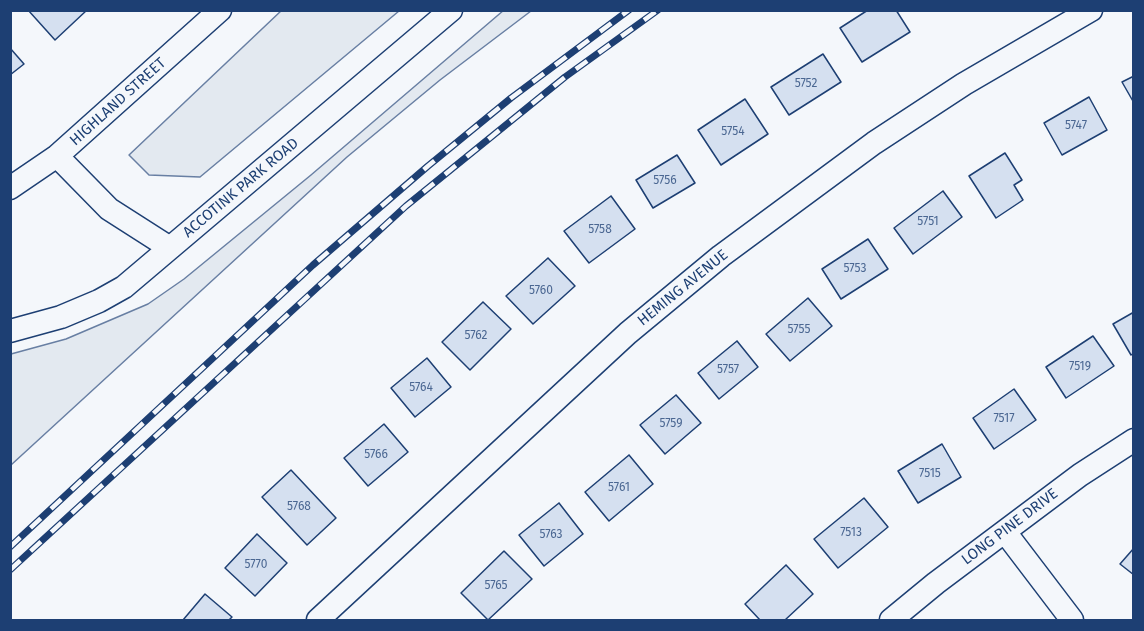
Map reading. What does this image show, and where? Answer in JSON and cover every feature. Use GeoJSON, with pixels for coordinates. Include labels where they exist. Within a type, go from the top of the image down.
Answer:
{"type":"FeatureCollection","features":[{"type":"Feature","properties":{"kind":"street","name":"HIGHLAND STREET"},"geometry":{"type":"LineString","coordinates":[[10,188],[57,156],[220,10]]}},
{"type":"Feature","properties":{"kind":"street","name":"ACCOTINK PARK ROAD"},"geometry":{"type":"LineString","coordinates":[[10,331],[61,317],[99,301],[124,287],[451,10]]}},
{"type":"Feature","properties":{"kind":"street","name":"HEMING AVENUE"},"geometry":{"type":"LineString","coordinates":[[318,621],[628,333],[721,256],[874,143],[964,84],[1090,10]]}},
{"type":"Feature","properties":{"kind":"street"},"geometry":{"type":"LineString","coordinates":[[57,156],[109,210],[170,248]]}},
{"type":"Feature","properties":{"kind":"street","name":"LONG PINE DRIVE"},"geometry":{"type":"LineString","coordinates":[[891,621],[1080,475],[1134,440]]}},
{"type":"Feature","properties":{"kind":"street"},"geometry":{"type":"LineString","coordinates":[[1005,532],[1072,621]]}},
{"type":"Feature","properties":{"kind":"shaded area"},"geometry":{"type":"Polygon","coordinates":[[[282,10],[399,11],[200,177],[149,175],[129,155],[282,10]]]}},
{"type":"Feature","properties":{"kind":"shaded area"},"geometry":{"type":"Polygon","coordinates":[[[504,10],[531,11],[440,80],[347,157],[11,465],[11,354],[66,339],[148,304],[184,279],[311,175],[504,10]]]}},
{"type":"Feature","properties":{"kind":"building"},"geometry":{"type":"Polygon","coordinates":[[[28,10],[87,10],[55,40],[28,10]]]}},
{"type":"Feature","properties":{"kind":"building"},"geometry":{"type":"Polygon","coordinates":[[[868,10],[896,10],[910,32],[862,62],[840,28],[868,10]]]}},
{"type":"Feature","properties":{"kind":"building"},"geometry":{"type":"Polygon","coordinates":[[[10,48],[24,64],[10,75],[10,48]]]}},
{"type":"Feature","properties":{"kind":"building"},"geometry":{"type":"Polygon","coordinates":[[[823,54],[841,82],[789,115],[771,87],[823,54]]]}},
{"type":"Feature","properties":{"kind":"building"},"geometry":{"type":"Polygon","coordinates":[[[1134,76],[1134,103],[1122,82],[1134,76]]]}},
{"type":"Feature","properties":{"kind":"building"},"geometry":{"type":"Polygon","coordinates":[[[1089,97],[1107,130],[1062,155],[1044,123],[1089,97]]]}},
{"type":"Feature","properties":{"kind":"building"},"geometry":{"type":"Polygon","coordinates":[[[745,99],[768,134],[721,165],[698,130],[745,99]]]}},
{"type":"Feature","properties":{"kind":"building"},"geometry":{"type":"Polygon","coordinates":[[[1005,153],[1022,180],[1014,185],[1023,200],[996,218],[969,176],[1005,153]]]}},
{"type":"Feature","properties":{"kind":"building"},"geometry":{"type":"Polygon","coordinates":[[[677,155],[695,183],[653,208],[636,180],[677,155]]]}},
{"type":"Feature","properties":{"kind":"building"},"geometry":{"type":"Polygon","coordinates":[[[943,191],[962,217],[913,254],[894,228],[943,191]]]}},
{"type":"Feature","properties":{"kind":"building"},"geometry":{"type":"Polygon","coordinates":[[[611,196],[635,229],[589,263],[564,231],[611,196]]]}},
{"type":"Feature","properties":{"kind":"building"},"geometry":{"type":"Polygon","coordinates":[[[868,239],[888,269],[841,299],[822,269],[868,239]]]}},
{"type":"Feature","properties":{"kind":"building"},"geometry":{"type":"Polygon","coordinates":[[[548,258],[575,286],[533,324],[506,296],[548,258]]]}},
{"type":"Feature","properties":{"kind":"building"},"geometry":{"type":"Polygon","coordinates":[[[808,298],[832,326],[790,361],[766,334],[808,298]]]}},
{"type":"Feature","properties":{"kind":"building"},"geometry":{"type":"Polygon","coordinates":[[[483,302],[511,329],[470,370],[442,342],[483,302]]]}},
{"type":"Feature","properties":{"kind":"building"},"geometry":{"type":"Polygon","coordinates":[[[1134,312],[1134,353],[1131,355],[1113,324],[1134,312]]]}},
{"type":"Feature","properties":{"kind":"building"},"geometry":{"type":"Polygon","coordinates":[[[1093,336],[1114,366],[1066,398],[1046,367],[1093,336]]]}},
{"type":"Feature","properties":{"kind":"building"},"geometry":{"type":"Polygon","coordinates":[[[737,341],[758,367],[719,399],[698,373],[737,341]]]}},
{"type":"Feature","properties":{"kind":"building"},"geometry":{"type":"Polygon","coordinates":[[[427,358],[451,387],[415,417],[391,388],[427,358]]]}},
{"type":"Feature","properties":{"kind":"building"},"geometry":{"type":"Polygon","coordinates":[[[1014,389],[1036,420],[994,449],[973,418],[1014,389]]]}},
{"type":"Feature","properties":{"kind":"building"},"geometry":{"type":"Polygon","coordinates":[[[676,395],[701,423],[665,454],[640,425],[676,395]]]}},
{"type":"Feature","properties":{"kind":"building"},"geometry":{"type":"Polygon","coordinates":[[[384,424],[408,452],[368,486],[344,458],[384,424]]]}},
{"type":"Feature","properties":{"kind":"building"},"geometry":{"type":"Polygon","coordinates":[[[942,444],[961,477],[918,503],[898,471],[942,444]]]}},
{"type":"Feature","properties":{"kind":"building"},"geometry":{"type":"Polygon","coordinates":[[[629,455],[653,484],[609,521],[585,492],[629,455]]]}},
{"type":"Feature","properties":{"kind":"building"},"geometry":{"type":"Polygon","coordinates":[[[291,470],[336,518],[307,545],[262,497],[291,470]]]}},
{"type":"Feature","properties":{"kind":"building"},"geometry":{"type":"Polygon","coordinates":[[[864,498],[888,527],[838,568],[814,539],[864,498]]]}},
{"type":"Feature","properties":{"kind":"building"},"geometry":{"type":"Polygon","coordinates":[[[559,503],[583,534],[544,566],[519,535],[559,503]]]}},
{"type":"Feature","properties":{"kind":"building"},"geometry":{"type":"Polygon","coordinates":[[[257,534],[287,563],[255,596],[225,568],[257,534]]]}},
{"type":"Feature","properties":{"kind":"building"},"geometry":{"type":"Polygon","coordinates":[[[1134,548],[1134,575],[1120,564],[1134,548]]]}},
{"type":"Feature","properties":{"kind":"building"},"geometry":{"type":"Polygon","coordinates":[[[504,551],[532,579],[488,620],[461,593],[504,551]]]}},
{"type":"Feature","properties":{"kind":"building"},"geometry":{"type":"Polygon","coordinates":[[[786,565],[813,594],[785,620],[760,620],[745,604],[786,565]]]}},
{"type":"Feature","properties":{"kind":"building"},"geometry":{"type":"Polygon","coordinates":[[[205,594],[232,617],[229,620],[183,620],[205,594]]]}},
{"type":"Feature","properties":{"kind":"railway"},"geometry":{"type":"LineString","coordinates":[[10,547],[313,265],[511,98],[629,10]]}},
{"type":"Feature","properties":{"kind":"railway"},"geometry":{"type":"LineString","coordinates":[[10,570],[406,206],[565,77],[658,10]]}}]}
